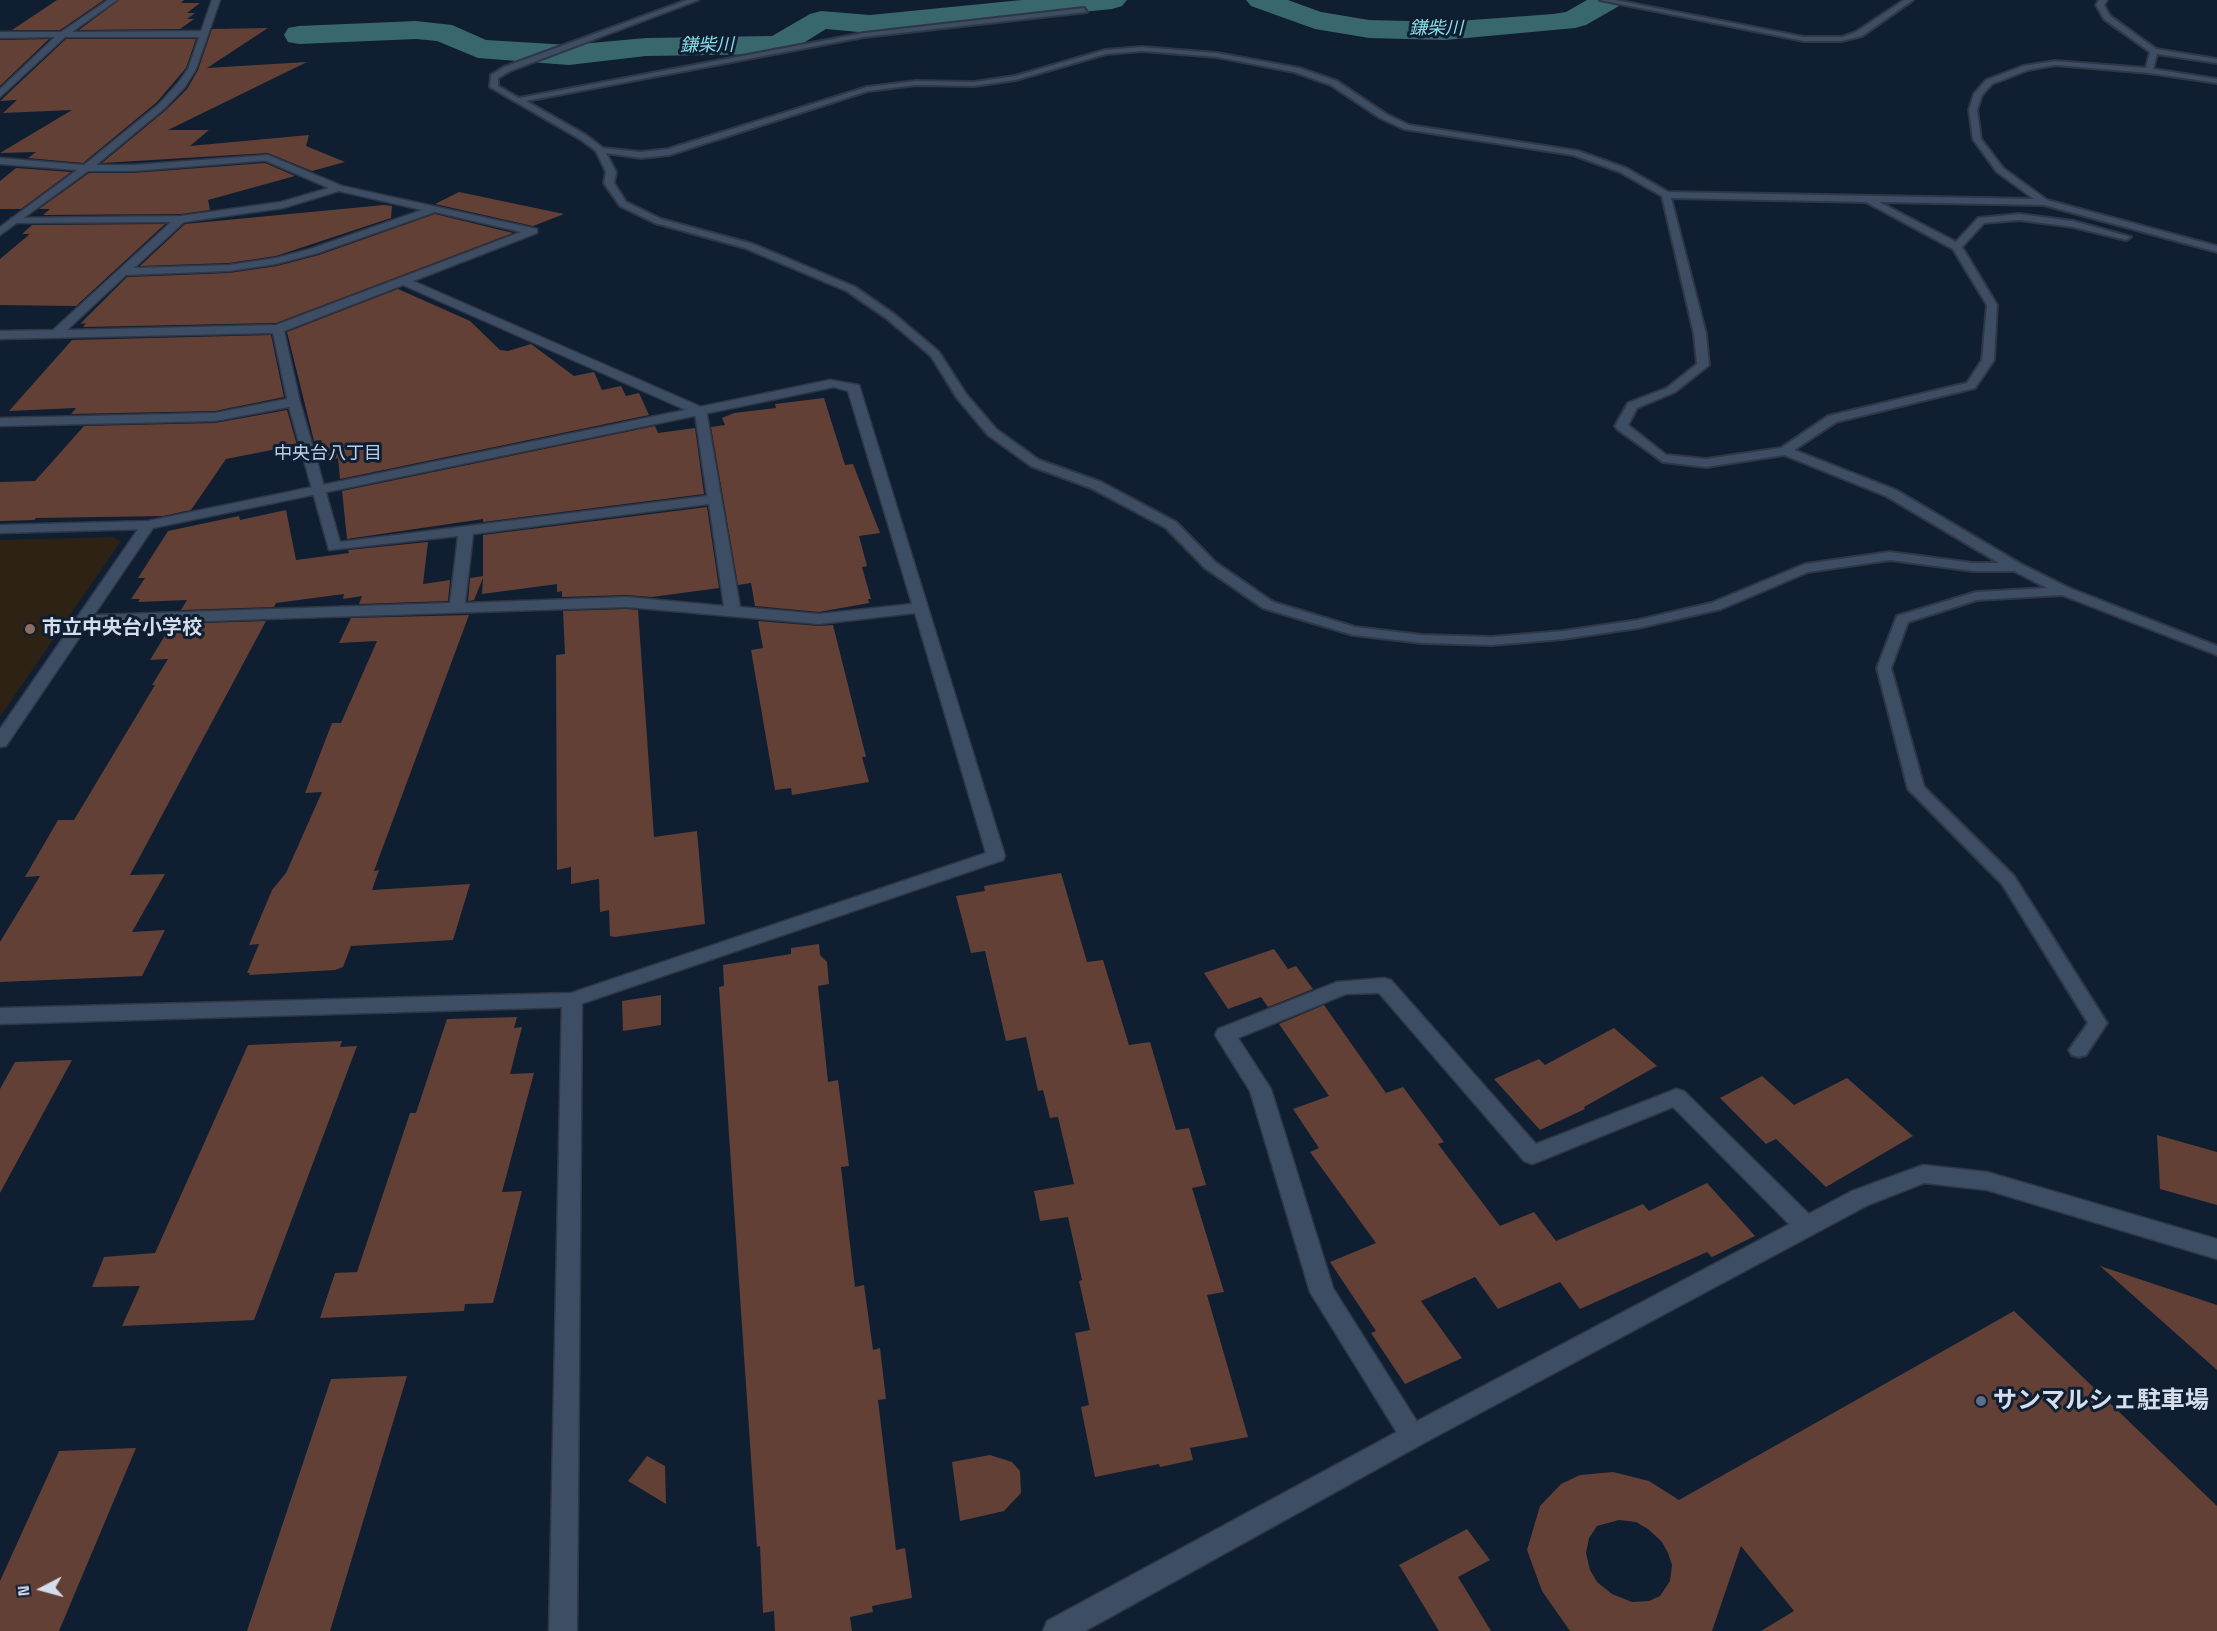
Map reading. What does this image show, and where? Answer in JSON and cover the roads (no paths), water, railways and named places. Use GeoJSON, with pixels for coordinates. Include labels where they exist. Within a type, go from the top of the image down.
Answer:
{"type":"FeatureCollection","features":[{"type":"Feature","properties":{"kind":"street"},"geometry":{"type":"LineString","coordinates":[[0,94],[62,34],[113,0]]}},
{"type":"Feature","properties":{"kind":"street"},"geometry":{"type":"LineString","coordinates":[[0,232],[86,168],[162,106],[182,85],[192,69],[216,0]]}},
{"type":"Feature","properties":{"kind":"street"},"geometry":{"type":"LineString","coordinates":[[0,35],[203,34]]}},
{"type":"Feature","properties":{"kind":"street"},"geometry":{"type":"LineString","coordinates":[[0,161],[86,168],[133,168],[268,158],[339,188],[534,231],[278,329],[0,335]]}},
{"type":"Feature","properties":{"kind":"street"},"geometry":{"type":"LineString","coordinates":[[15,220],[181,219],[283,205],[339,188]]}},
{"type":"Feature","properties":{"kind":"street"},"geometry":{"type":"LineString","coordinates":[[123,272],[230,268],[276,261],[314,251],[434,209]]}},
{"type":"Feature","properties":{"kind":"street"},"geometry":{"type":"LineString","coordinates":[[56,334],[181,219]]}},
{"type":"Feature","properties":{"kind":"street"},"geometry":{"type":"LineString","coordinates":[[405,282],[701,412]]}},
{"type":"Feature","properties":{"kind":"street"},"geometry":{"type":"LineString","coordinates":[[278,329],[294,402],[334,547],[715,499]]}},
{"type":"Feature","properties":{"kind":"street"},"geometry":{"type":"LineString","coordinates":[[0,529],[148,525],[830,384],[854,388],[996,856],[572,1000],[0,1016]]}},
{"type":"Feature","properties":{"kind":"street"},"geometry":{"type":"LineString","coordinates":[[0,422],[216,417],[294,402]]}},
{"type":"Feature","properties":{"kind":"street"},"geometry":{"type":"LineString","coordinates":[[701,412],[733,611]]}},
{"type":"Feature","properties":{"kind":"street"},"geometry":{"type":"LineString","coordinates":[[0,742],[148,525]]}},
{"type":"Feature","properties":{"kind":"street"},"geometry":{"type":"LineString","coordinates":[[457,607],[466,531]]}},
{"type":"Feature","properties":{"kind":"street"},"geometry":{"type":"LineString","coordinates":[[83,620],[627,602],[819,619],[920,608]]}},
{"type":"Feature","properties":{"kind":"street"},"geometry":{"type":"LineString","coordinates":[[1413,1436],[1322,1292],[1260,1089],[1225,1035],[1344,987],[1384,985],[1532,1155],[1676,1097],[1806,1226]]}},
{"type":"Feature","properties":{"kind":"street"},"geometry":{"type":"LineString","coordinates":[[562,1631],[572,1000]]}},
{"type":"Feature","properties":{"kind":"street"},"geometry":{"type":"LineString","coordinates":[[1057,1631],[1413,1436],[1806,1226],[1860,1198],[1923,1174],[1986,1181],[2217,1248]]}},
{"type":"Feature","properties":{"kind":"lane"},"geometry":{"type":"LineString","coordinates":[[694,0],[507,69],[494,77],[494,87],[583,137],[600,150],[611,172],[609,183],[623,204],[658,221],[749,246],[851,289],[890,316],[935,354],[961,396],[992,432],[1035,463],[1096,485],[1171,525],[1210,565],[1268,605],[1353,632],[1422,639],[1492,641],[1638,624],[1716,606],[1805,568],[1890,556],[1973,567],[2016,567]]}},
{"type":"Feature","properties":{"kind":"lane"},"geometry":{"type":"LineString","coordinates":[[1604,0],[1804,39],[1833,39],[1859,34],[1909,0]]}},
{"type":"Feature","properties":{"kind":"lane"},"geometry":{"type":"LineString","coordinates":[[2103,0],[2100,5],[2108,17],[2154,51],[2217,61]]}},
{"type":"Feature","properties":{"kind":"lane"},"geometry":{"type":"LineString","coordinates":[[519,100],[864,35],[1084,10]]}},
{"type":"Feature","properties":{"kind":"lane"},"geometry":{"type":"LineString","coordinates":[[600,150],[641,155],[669,152],[867,89],[916,83],[974,84],[1016,78],[1105,52],[1142,49],[1217,55],[1296,70],[1334,83],[1383,116],[1407,127],[1575,153],[1623,170],[1666,195],[2044,202],[2217,249]]}},
{"type":"Feature","properties":{"kind":"lane"},"geometry":{"type":"LineString","coordinates":[[2149,71],[2154,51]]}},
{"type":"Feature","properties":{"kind":"lane"},"geometry":{"type":"LineString","coordinates":[[2044,202],[2001,170],[1977,139],[1973,110],[1978,94],[1989,82],[2026,68],[2055,63],[2149,71],[2217,81]]}},
{"type":"Feature","properties":{"kind":"lane"},"geometry":{"type":"LineString","coordinates":[[1666,195],[1700,334],[1703,365],[1671,390],[1632,406],[1621,426],[1663,458],[1706,463],[1785,451],[1832,419],[1971,386],[1988,360],[1992,305],[1957,247],[1866,200]]}},
{"type":"Feature","properties":{"kind":"lane"},"geometry":{"type":"LineString","coordinates":[[1957,247],[1981,220],[2019,217],[2073,225],[2217,257]]}},
{"type":"Feature","properties":{"kind":"lane"},"geometry":{"type":"LineString","coordinates":[[1785,451],[1891,493],[2016,567],[2064,591],[2217,651]]}},
{"type":"Feature","properties":{"kind":"lane"},"geometry":{"type":"LineString","coordinates":[[2064,591],[1976,596],[1902,619],[1884,668],[1916,789],[2008,880],[2098,1023],[2079,1050]]}},
{"type":"Feature","properties":{"kind":"waterway","name":"鎌柴川"},"geometry":{"type":"LineString","coordinates":[[299,35],[416,30],[441,32],[464,40],[478,49],[569,55],[646,47],[778,45],[821,20],[870,24],[1112,0]]}},
{"type":"Feature","properties":{"kind":"waterway","name":"鎌柴川"},"geometry":{"type":"LineString","coordinates":[[1261,0],[1315,20],[1369,29],[1445,31],[1553,23],[1575,19],[1609,0]]}},
{"type":"Feature","properties":{"kind":"place","name":"市立中央台小学校"},"geometry":{"type":"Point","coordinates":[30,629]}},
{"type":"Feature","properties":{"kind":"place","name":"サンマルシェ駐車場"},"geometry":{"type":"Point","coordinates":[1981,1401]}},
{"type":"Feature","properties":{"kind":"district","name":"中央台八丁目"},"geometry":{"type":"Point","coordinates":[328,454]}}]}
